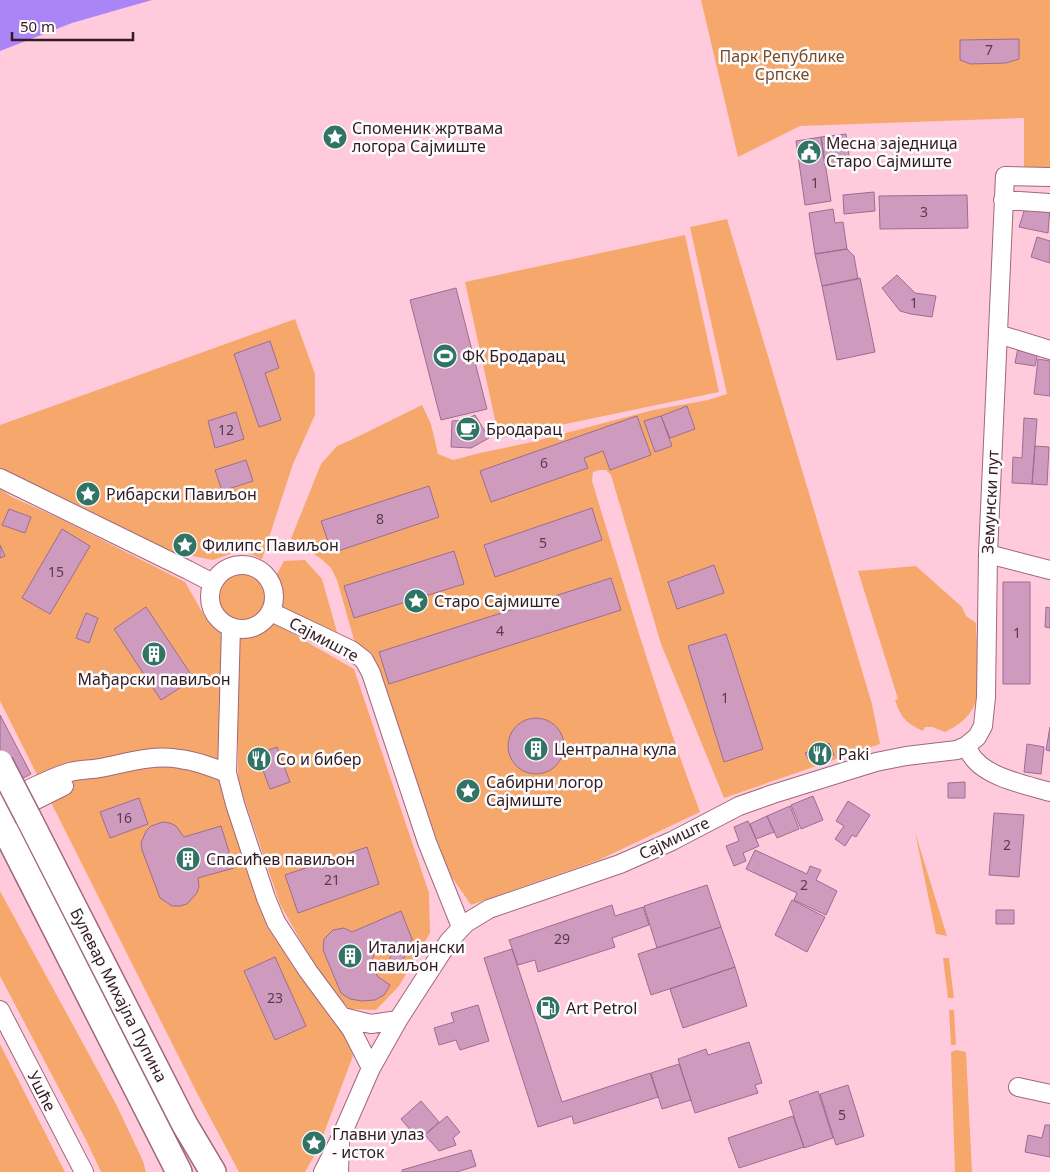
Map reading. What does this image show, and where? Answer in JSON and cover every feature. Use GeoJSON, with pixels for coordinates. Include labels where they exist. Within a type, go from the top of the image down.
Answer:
{"type":"FeatureCollection","features":[{"type":"Feature","properties":{"kind":"main road","name":"Булевар Михајла Пупина"},"geometry":{"type":"LineString","coordinates":[[0,763],[186,1125],[213,1172]]}},
{"type":"Feature","properties":{"kind":"main road","name":"Булевар Михајла Пупина"},"geometry":{"type":"LineString","coordinates":[[2,822],[179,1172]]}},
{"type":"Feature","properties":{"kind":"street","name":"Земунски пут"},"geometry":{"type":"LineString","coordinates":[[966,746],[977,737],[983,726],[986,697],[988,554],[1004,176],[1050,177]]}},
{"type":"Feature","properties":{"kind":"street"},"geometry":{"type":"LineString","coordinates":[[1003,200],[1050,203]]}},
{"type":"Feature","properties":{"kind":"street"},"geometry":{"type":"LineString","coordinates":[[998,334],[1050,350]]}},
{"type":"Feature","properties":{"kind":"street"},"geometry":{"type":"LineString","coordinates":[[0,478],[212,583]]}},
{"type":"Feature","properties":{"kind":"street"},"geometry":{"type":"LineString","coordinates":[[988,554],[1050,570]]}},
{"type":"Feature","properties":{"kind":"street"},"geometry":{"type":"LineString","coordinates":[[248,564],[256,567],[264,572],[273,585],[275,599],[271,612],[258,625],[250,628],[231,628],[223,623],[212,609],[210,592],[212,583],[217,576],[231,566],[248,564]]}},
{"type":"Feature","properties":{"kind":"street","name":"Сајмиште"},"geometry":{"type":"LineString","coordinates":[[271,612],[351,650],[364,660],[371,673],[427,842],[461,927]]}},
{"type":"Feature","properties":{"kind":"street"},"geometry":{"type":"LineString","coordinates":[[231,628],[227,773],[235,804],[271,912],[289,942],[343,1017],[371,1068]]}},
{"type":"Feature","properties":{"kind":"street"},"geometry":{"type":"LineString","coordinates":[[966,746],[974,760],[985,769],[996,775],[1050,792]]}},
{"type":"Feature","properties":{"kind":"street","name":"Сајмиште"},"geometry":{"type":"LineString","coordinates":[[322,1172],[340,1139],[371,1068],[398,1020],[441,952],[461,927],[489,909],[620,864],[672,841],[739,806],[855,767],[892,759],[949,751],[966,746]]}},
{"type":"Feature","properties":{"kind":"street"},"geometry":{"type":"LineString","coordinates":[[0,804],[70,772],[98,769],[136,761],[178,758],[227,773]]}},
{"type":"Feature","properties":{"kind":"street"},"geometry":{"type":"LineString","coordinates":[[2,822],[98,769]]}},
{"type":"Feature","properties":{"kind":"street","name":"Ушће"},"geometry":{"type":"LineString","coordinates":[[0,1010],[84,1172]]}},
{"type":"Feature","properties":{"kind":"street"},"geometry":{"type":"LineString","coordinates":[[343,1017],[371,1024],[398,1020]]}},
{"type":"Feature","properties":{"kind":"street"},"geometry":{"type":"LineString","coordinates":[[1018,1087],[1050,1094]]}},
{"type":"Feature","properties":{"kind":"street","name":"Сајмиште"},"geometry":{"type":"LineString","coordinates":[[339,1172],[340,1139]]}},
{"type":"Feature","properties":{"kind":"green space","name":"Парк Републике Српске"},"geometry":{"type":"Polygon","coordinates":[[[701,0],[1050,0],[1050,169],[1024,168],[1024,118],[800,126],[738,157],[701,0]]]}},
{"type":"Feature","properties":{"kind":"green space"},"geometry":{"type":"Polygon","coordinates":[[[727,219],[872,704],[880,744],[724,798],[661,644],[611,475],[606,470],[593,472],[592,481],[630,606],[700,812],[599,860],[471,905],[449,873],[382,687],[356,647],[337,580],[331,568],[303,547],[288,546],[321,464],[337,446],[422,405],[431,424],[438,454],[453,460],[532,442],[653,410],[708,400],[727,394],[690,227],[727,219]]]}},
{"type":"Feature","properties":{"kind":"green space"},"geometry":{"type":"Polygon","coordinates":[[[685,235],[719,392],[499,438],[465,282],[685,235]]]}},
{"type":"Feature","properties":{"kind":"green space"},"geometry":{"type":"Polygon","coordinates":[[[295,319],[315,374],[315,415],[293,464],[262,559],[241,550],[213,560],[158,549],[0,471],[0,425],[295,319]]]}},
{"type":"Feature","properties":{"kind":"green space"},"geometry":{"type":"Polygon","coordinates":[[[0,489],[12,497],[61,519],[185,582],[205,617],[224,634],[223,792],[325,1008],[347,1039],[353,1056],[318,1149],[305,1172],[239,1172],[198,1095],[0,701],[0,489]]]}},
{"type":"Feature","properties":{"kind":"green space"},"geometry":{"type":"Polygon","coordinates":[[[305,560],[322,579],[337,632],[280,607],[281,588],[276,576],[284,561],[305,560]]]}},
{"type":"Feature","properties":{"kind":"green space"},"geometry":{"type":"Polygon","coordinates":[[[916,566],[962,607],[966,616],[976,623],[978,689],[976,699],[972,711],[958,725],[945,732],[932,727],[925,727],[923,731],[908,722],[900,711],[895,700],[898,699],[858,571],[916,566]]]}},
{"type":"Feature","properties":{"kind":"green space"},"geometry":{"type":"Polygon","coordinates":[[[244,569],[261,576],[269,587],[269,599],[264,610],[255,619],[243,624],[232,623],[218,609],[216,599],[217,587],[219,582],[227,576],[244,569]]]}},
{"type":"Feature","properties":{"kind":"green space"},"geometry":{"type":"Polygon","coordinates":[[[274,623],[354,669],[429,893],[430,933],[399,986],[376,1010],[350,1009],[330,993],[280,904],[238,781],[238,637],[249,637],[258,634],[274,623]]]}},
{"type":"Feature","properties":{"kind":"green space"},"geometry":{"type":"Polygon","coordinates":[[[915,832],[947,936],[936,934],[915,832]]]}},
{"type":"Feature","properties":{"kind":"green space"},"geometry":{"type":"Polygon","coordinates":[[[0,891],[116,1104],[143,1161],[146,1172],[101,1172],[0,976],[0,891]]]}},
{"type":"Feature","properties":{"kind":"green space"},"geometry":{"type":"Polygon","coordinates":[[[943,958],[949,958],[954,998],[948,998],[943,958]]]}},
{"type":"Feature","properties":{"kind":"green space"},"geometry":{"type":"Polygon","coordinates":[[[949,1010],[954,1010],[956,1045],[951,1045],[949,1010]]]}},
{"type":"Feature","properties":{"kind":"green space"},"geometry":{"type":"Polygon","coordinates":[[[0,1044],[65,1172],[0,1172],[0,1044]]]}},
{"type":"Feature","properties":{"kind":"green space"},"geometry":{"type":"Polygon","coordinates":[[[957,1050],[966,1052],[972,1172],[955,1172],[951,1052],[957,1050]]]}},
{"type":"Feature","properties":{"kind":"shaded area"},"geometry":{"type":"Polygon","coordinates":[[[0,0],[152,0],[72,23],[0,51],[0,0]]]}},
{"type":"Feature","properties":{"kind":"building"},"geometry":{"type":"Polygon","coordinates":[[[1019,39],[1019,59],[1006,63],[970,64],[960,60],[960,40],[1019,39]]]}},
{"type":"Feature","properties":{"kind":"building"},"geometry":{"type":"Polygon","coordinates":[[[846,134],[850,163],[825,166],[821,137],[846,134]]]}},
{"type":"Feature","properties":{"kind":"building"},"geometry":{"type":"Polygon","coordinates":[[[821,137],[831,201],[805,205],[796,141],[821,137]]]}},
{"type":"Feature","properties":{"kind":"building"},"geometry":{"type":"Polygon","coordinates":[[[874,192],[875,211],[844,214],[843,195],[874,192]]]}},
{"type":"Feature","properties":{"kind":"building"},"geometry":{"type":"Polygon","coordinates":[[[967,195],[968,228],[880,229],[879,196],[967,195]]]}},
{"type":"Feature","properties":{"kind":"building"},"geometry":{"type":"Polygon","coordinates":[[[1026,205],[1050,208],[1048,233],[1019,227],[1026,205]]]}},
{"type":"Feature","properties":{"kind":"building"},"geometry":{"type":"Polygon","coordinates":[[[833,209],[835,223],[843,222],[847,249],[815,254],[809,213],[833,209]]]}},
{"type":"Feature","properties":{"kind":"building"},"geometry":{"type":"Polygon","coordinates":[[[1037,237],[1050,241],[1050,263],[1031,257],[1037,237]]]}},
{"type":"Feature","properties":{"kind":"building"},"geometry":{"type":"Polygon","coordinates":[[[847,249],[854,256],[858,279],[822,286],[815,254],[847,249]]]}},
{"type":"Feature","properties":{"kind":"building"},"geometry":{"type":"Polygon","coordinates":[[[897,275],[915,293],[936,296],[932,317],[900,311],[882,288],[897,275]]]}},
{"type":"Feature","properties":{"kind":"building"},"geometry":{"type":"Polygon","coordinates":[[[860,278],[875,352],[837,360],[822,286],[860,278]]]}},
{"type":"Feature","properties":{"kind":"building"},"geometry":{"type":"Polygon","coordinates":[[[456,288],[487,409],[441,420],[410,300],[456,288]]]}},
{"type":"Feature","properties":{"kind":"building"},"geometry":{"type":"Polygon","coordinates":[[[270,341],[279,368],[265,373],[281,420],[259,427],[234,354],[270,341]]]}},
{"type":"Feature","properties":{"kind":"building"},"geometry":{"type":"Polygon","coordinates":[[[1018,348],[1038,352],[1035,366],[1015,363],[1018,348]]]}},
{"type":"Feature","properties":{"kind":"building"},"geometry":{"type":"Polygon","coordinates":[[[1038,359],[1050,361],[1050,396],[1034,394],[1038,359]]]}},
{"type":"Feature","properties":{"kind":"building"},"geometry":{"type":"Polygon","coordinates":[[[687,406],[695,429],[670,438],[661,416],[687,406]]]}},
{"type":"Feature","properties":{"kind":"building"},"geometry":{"type":"Polygon","coordinates":[[[236,412],[244,439],[215,448],[208,421],[236,412]]]}},
{"type":"Feature","properties":{"kind":"building","name":"Бродарац"},"geometry":{"type":"Polygon","coordinates":[[[475,415],[489,438],[471,448],[451,447],[452,421],[464,420],[475,415]]]}},
{"type":"Feature","properties":{"kind":"building"},"geometry":{"type":"Polygon","coordinates":[[[637,416],[651,455],[610,470],[603,451],[584,458],[588,468],[491,502],[480,471],[637,416]]]}},
{"type":"Feature","properties":{"kind":"building"},"geometry":{"type":"Polygon","coordinates":[[[661,416],[672,446],[655,452],[644,421],[661,416]]]}},
{"type":"Feature","properties":{"kind":"building"},"geometry":{"type":"Polygon","coordinates":[[[1024,418],[1037,419],[1032,484],[1012,483],[1013,457],[1022,458],[1024,418]]]}},
{"type":"Feature","properties":{"kind":"building"},"geometry":{"type":"Polygon","coordinates":[[[1035,446],[1049,447],[1047,485],[1032,484],[1035,446]]]}},
{"type":"Feature","properties":{"kind":"building"},"geometry":{"type":"Polygon","coordinates":[[[246,460],[253,481],[222,491],[215,470],[246,460]]]}},
{"type":"Feature","properties":{"kind":"building"},"geometry":{"type":"Polygon","coordinates":[[[429,486],[439,517],[332,553],[321,521],[429,486]]]}},
{"type":"Feature","properties":{"kind":"building"},"geometry":{"type":"Polygon","coordinates":[[[592,508],[602,540],[495,577],[484,545],[592,508]]]}},
{"type":"Feature","properties":{"kind":"building"},"geometry":{"type":"Polygon","coordinates":[[[9,509],[31,517],[25,533],[2,525],[9,509]]]}},
{"type":"Feature","properties":{"kind":"building"},"geometry":{"type":"Polygon","coordinates":[[[62,529],[90,546],[50,614],[22,598],[62,529]]]}},
{"type":"Feature","properties":{"kind":"building"},"geometry":{"type":"Polygon","coordinates":[[[0,545],[5,556],[0,558],[0,545]]]}},
{"type":"Feature","properties":{"kind":"building"},"geometry":{"type":"Polygon","coordinates":[[[454,551],[464,584],[354,618],[344,586],[454,551]]]}},
{"type":"Feature","properties":{"kind":"building"},"geometry":{"type":"Polygon","coordinates":[[[714,565],[724,593],[677,609],[668,582],[714,565]]]}},
{"type":"Feature","properties":{"kind":"building"},"geometry":{"type":"Polygon","coordinates":[[[611,578],[621,610],[389,684],[379,652],[611,578]]]}},
{"type":"Feature","properties":{"kind":"building"},"geometry":{"type":"Polygon","coordinates":[[[1003,582],[1030,582],[1030,684],[1003,684],[1003,582]]]}},
{"type":"Feature","properties":{"kind":"building","name":"Мађарски павиљон"},"geometry":{"type":"Polygon","coordinates":[[[146,607],[194,679],[161,700],[114,629],[146,607]]]}},
{"type":"Feature","properties":{"kind":"building"},"geometry":{"type":"Polygon","coordinates":[[[1046,607],[1050,608],[1050,628],[1045,627],[1046,607]]]}},
{"type":"Feature","properties":{"kind":"building"},"geometry":{"type":"Polygon","coordinates":[[[86,613],[98,618],[89,643],[76,638],[86,613]]]}},
{"type":"Feature","properties":{"kind":"building"},"geometry":{"type":"Polygon","coordinates":[[[726,634],[763,749],[724,762],[688,646],[726,634]]]}},
{"type":"Feature","properties":{"kind":"building"},"geometry":{"type":"Polygon","coordinates":[[[0,715],[31,774],[0,790],[0,715]]]}},
{"type":"Feature","properties":{"kind":"building","name":"Централна кула"},"geometry":{"type":"Polygon","coordinates":[[[536,718],[547,720],[556,726],[562,735],[564,746],[562,757],[556,766],[547,772],[536,774],[525,772],[516,766],[510,757],[508,746],[510,735],[516,726],[525,720],[536,718]]]}},
{"type":"Feature","properties":{"kind":"building"},"geometry":{"type":"Polygon","coordinates":[[[1050,727],[1050,751],[1046,750],[1050,727]]]}},
{"type":"Feature","properties":{"kind":"building","name":"Paki"},"geometry":{"type":"Polygon","coordinates":[[[829,743],[834,755],[814,764],[812,757],[808,759],[805,753],[829,743]]]}},
{"type":"Feature","properties":{"kind":"building"},"geometry":{"type":"Polygon","coordinates":[[[1027,744],[1044,747],[1041,774],[1024,772],[1027,744]]]}},
{"type":"Feature","properties":{"kind":"building"},"geometry":{"type":"Polygon","coordinates":[[[277,747],[290,782],[270,789],[257,754],[277,747]]]}},
{"type":"Feature","properties":{"kind":"building"},"geometry":{"type":"Polygon","coordinates":[[[965,782],[965,798],[948,798],[948,783],[965,782]]]}},
{"type":"Feature","properties":{"kind":"building"},"geometry":{"type":"Polygon","coordinates":[[[813,796],[823,820],[801,829],[791,805],[813,796]]]}},
{"type":"Feature","properties":{"kind":"building"},"geometry":{"type":"Polygon","coordinates":[[[139,798],[148,824],[110,838],[100,812],[139,798]]]}},
{"type":"Feature","properties":{"kind":"building"},"geometry":{"type":"Polygon","coordinates":[[[848,801],[870,815],[856,837],[852,835],[845,846],[835,839],[844,826],[836,821],[848,801]]]}},
{"type":"Feature","properties":{"kind":"building"},"geometry":{"type":"Polygon","coordinates":[[[790,806],[799,829],[777,838],[767,816],[790,806]]]}},
{"type":"Feature","properties":{"kind":"building"},"geometry":{"type":"Polygon","coordinates":[[[994,813],[1024,815],[1019,877],[989,875],[994,813]]]}},
{"type":"Feature","properties":{"kind":"building"},"geometry":{"type":"Polygon","coordinates":[[[767,816],[774,832],[756,839],[750,824],[767,816]]]}},
{"type":"Feature","properties":{"kind":"building"},"geometry":{"type":"Polygon","coordinates":[[[748,821],[759,846],[743,853],[746,861],[734,866],[726,846],[739,841],[734,827],[748,821]]]}},
{"type":"Feature","properties":{"kind":"building","name":"Спасићев павиљон"},"geometry":{"type":"Polygon","coordinates":[[[163,822],[176,826],[184,837],[221,826],[234,868],[198,878],[199,886],[197,893],[187,904],[180,906],[172,906],[160,898],[142,850],[141,843],[146,831],[151,826],[163,822]]]}},
{"type":"Feature","properties":{"kind":"building"},"geometry":{"type":"Polygon","coordinates":[[[367,847],[379,884],[298,913],[285,875],[367,847]]]}},
{"type":"Feature","properties":{"kind":"building"},"geometry":{"type":"Polygon","coordinates":[[[755,850],[807,874],[810,866],[821,870],[816,880],[837,891],[826,915],[794,900],[797,893],[746,869],[755,850]]]}},
{"type":"Feature","properties":{"kind":"building"},"geometry":{"type":"Polygon","coordinates":[[[707,885],[721,927],[657,948],[644,906],[707,885]]]}},
{"type":"Feature","properties":{"kind":"building"},"geometry":{"type":"Polygon","coordinates":[[[792,900],[825,917],[807,952],[775,935],[792,900]]]}},
{"type":"Feature","properties":{"kind":"building"},"geometry":{"type":"Polygon","coordinates":[[[612,905],[615,916],[643,907],[649,925],[612,938],[615,947],[538,972],[535,960],[518,965],[509,940],[612,905]]]}},
{"type":"Feature","properties":{"kind":"building"},"geometry":{"type":"Polygon","coordinates":[[[996,910],[1014,910],[1014,924],[996,924],[996,910]]]}},
{"type":"Feature","properties":{"kind":"building","name":"Италијански павиљон"},"geometry":{"type":"Polygon","coordinates":[[[401,911],[412,939],[398,972],[386,966],[394,950],[393,943],[375,951],[372,961],[377,976],[390,985],[384,995],[375,1000],[362,1001],[350,999],[341,993],[323,950],[324,939],[333,930],[344,928],[352,932],[401,911]]]}},
{"type":"Feature","properties":{"kind":"building"},"geometry":{"type":"Polygon","coordinates":[[[721,927],[735,967],[651,995],[638,954],[721,927]]]}},
{"type":"Feature","properties":{"kind":"building"},"geometry":{"type":"Polygon","coordinates":[[[512,949],[562,1102],[650,1073],[658,1097],[574,1124],[572,1116],[538,1127],[484,958],[512,949]]]}},
{"type":"Feature","properties":{"kind":"building"},"geometry":{"type":"Polygon","coordinates":[[[275,957],[306,1026],[275,1040],[244,971],[275,957]]]}},
{"type":"Feature","properties":{"kind":"building"},"geometry":{"type":"Polygon","coordinates":[[[735,967],[747,1006],[683,1028],[670,989],[735,967]]]}},
{"type":"Feature","properties":{"kind":"building"},"geometry":{"type":"Polygon","coordinates":[[[478,1005],[489,1041],[460,1050],[456,1040],[439,1045],[434,1028],[454,1022],[451,1013],[478,1005]]]}},
{"type":"Feature","properties":{"kind":"building"},"geometry":{"type":"Polygon","coordinates":[[[749,1042],[762,1083],[755,1085],[758,1093],[695,1113],[678,1059],[706,1049],[708,1055],[749,1042]]]}},
{"type":"Feature","properties":{"kind":"building"},"geometry":{"type":"Polygon","coordinates":[[[679,1064],[691,1100],[662,1109],[651,1073],[679,1064]]]}},
{"type":"Feature","properties":{"kind":"building"},"geometry":{"type":"Polygon","coordinates":[[[848,1085],[864,1136],[836,1145],[820,1094],[848,1085]]]}},
{"type":"Feature","properties":{"kind":"building"},"geometry":{"type":"Polygon","coordinates":[[[818,1091],[833,1138],[804,1148],[789,1101],[818,1091]]]}},
{"type":"Feature","properties":{"kind":"building"},"geometry":{"type":"Polygon","coordinates":[[[421,1101],[439,1122],[419,1140],[401,1119],[421,1101]]]}},
{"type":"Feature","properties":{"kind":"building"},"geometry":{"type":"Polygon","coordinates":[[[447,1116],[460,1132],[453,1138],[456,1145],[439,1151],[425,1135],[447,1116]]]}},
{"type":"Feature","properties":{"kind":"building"},"geometry":{"type":"Polygon","coordinates":[[[793,1116],[804,1147],[739,1168],[728,1138],[793,1116]]]}},
{"type":"Feature","properties":{"kind":"building"},"geometry":{"type":"Polygon","coordinates":[[[1045,1125],[1050,1125],[1050,1157],[1025,1152],[1028,1135],[1042,1138],[1045,1125]]]}},
{"type":"Feature","properties":{"kind":"building"},"geometry":{"type":"Polygon","coordinates":[[[471,1150],[476,1166],[457,1172],[402,1172],[402,1170],[471,1150]]]}},
{"type":"Feature","properties":{"kind":"place","name":"Споменик жртвама логора Сајмиште"},"geometry":{"type":"Point","coordinates":[335,137]}},
{"type":"Feature","properties":{"kind":"place","name":"Месна заједница Старо Сајмиште"},"geometry":{"type":"Point","coordinates":[809,152]}},
{"type":"Feature","properties":{"kind":"place","name":"ФК Бродарац"},"geometry":{"type":"Point","coordinates":[445,356]}},
{"type":"Feature","properties":{"kind":"place","name":"Бродарац"},"geometry":{"type":"Point","coordinates":[468,429]}},
{"type":"Feature","properties":{"kind":"place","name":"Рибарски Павиљон"},"geometry":{"type":"Point","coordinates":[88,494]}},
{"type":"Feature","properties":{"kind":"place","name":"Филипс Павиљон"},"geometry":{"type":"Point","coordinates":[185,545]}},
{"type":"Feature","properties":{"kind":"place","name":"Старо Сајмиште"},"geometry":{"type":"Point","coordinates":[416,601]}},
{"type":"Feature","properties":{"kind":"place","name":"Мађарски павиљон"},"geometry":{"type":"Point","coordinates":[154,654]}},
{"type":"Feature","properties":{"kind":"place","name":"Централна кула"},"geometry":{"type":"Point","coordinates":[536,749]}},
{"type":"Feature","properties":{"kind":"place","name":"Paki"},"geometry":{"type":"Point","coordinates":[820,754]}},
{"type":"Feature","properties":{"kind":"place","name":"Со и бибер"},"geometry":{"type":"Point","coordinates":[259,759]}},
{"type":"Feature","properties":{"kind":"place","name":"Сабирни логор Сајмиште"},"geometry":{"type":"Point","coordinates":[468,791]}},
{"type":"Feature","properties":{"kind":"place","name":"Спасићев павиљон"},"geometry":{"type":"Point","coordinates":[188,859]}},
{"type":"Feature","properties":{"kind":"place","name":"Италијански павиљон"},"geometry":{"type":"Point","coordinates":[350,956]}},
{"type":"Feature","properties":{"kind":"place","name":"Art Petrol"},"geometry":{"type":"Point","coordinates":[548,1008]}},
{"type":"Feature","properties":{"kind":"place","name":"Главни улаз - исток"},"geometry":{"type":"Point","coordinates":[314,1143]}}]}
